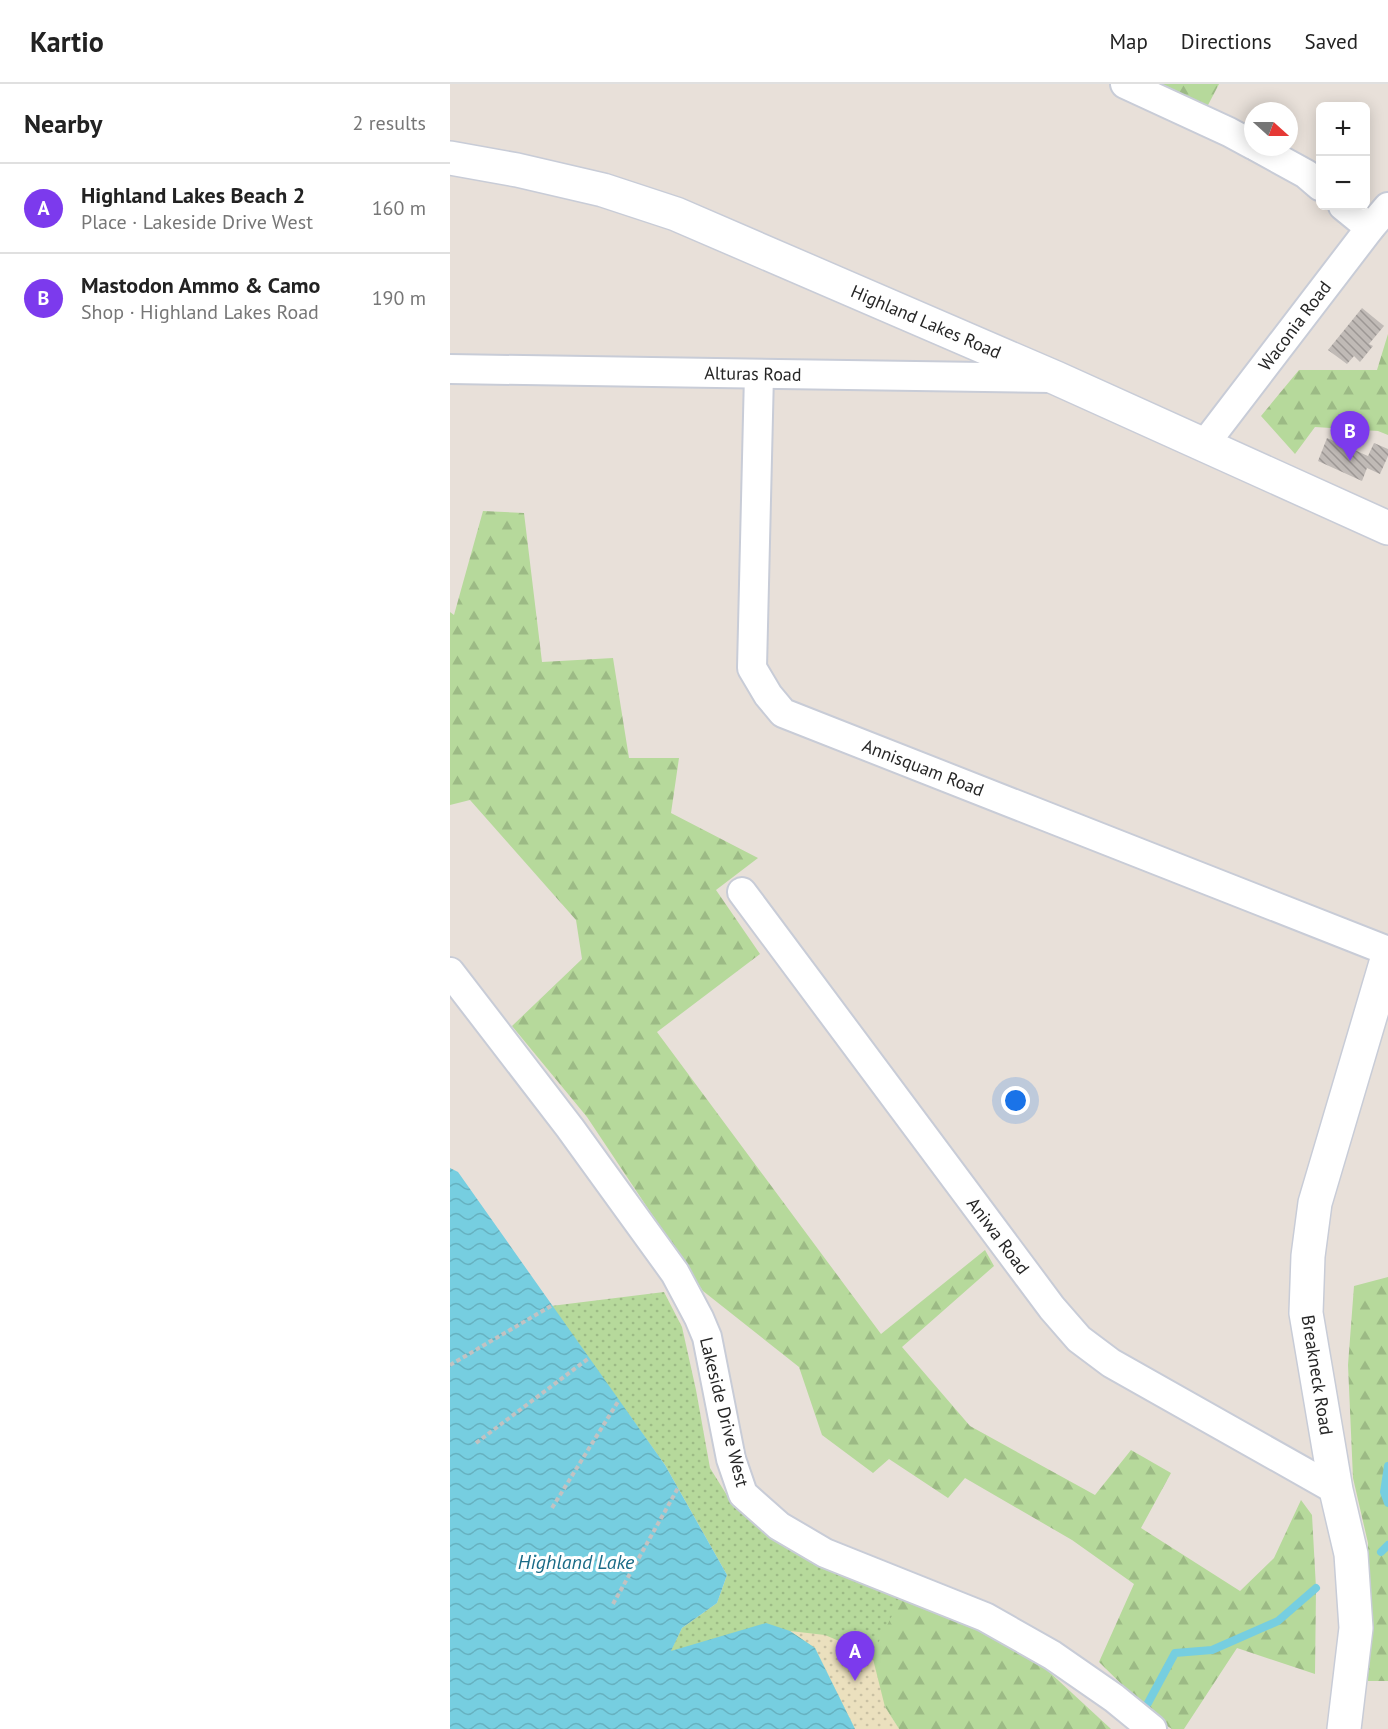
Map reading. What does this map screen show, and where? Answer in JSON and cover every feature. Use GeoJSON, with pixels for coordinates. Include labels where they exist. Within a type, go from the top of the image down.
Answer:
{"type":"FeatureCollection","features":[{"type":"Feature","properties":{"kind":"street"},"geometry":{"type":"LineString","coordinates":[[1125,84],[1244,140]]}},
{"type":"Feature","properties":{"kind":"street"},"geometry":{"type":"LineString","coordinates":[[1273,156],[1306,174],[1316,183]]}},
{"type":"Feature","properties":{"kind":"street","name":"Highland Lakes Road"},"geometry":{"type":"LineString","coordinates":[[450,158],[517,170],[603,190],[676,214],[1056,378],[1388,528]]}},
{"type":"Feature","properties":{"kind":"street"},"geometry":{"type":"LineString","coordinates":[[1355,210],[1379,218]]}},
{"type":"Feature","properties":{"kind":"street","name":"Waconia Road"},"geometry":{"type":"LineString","coordinates":[[1204,445],[1379,218]]}},
{"type":"Feature","properties":{"kind":"street","name":"Alturas Road"},"geometry":{"type":"LineString","coordinates":[[450,369],[1056,378]]}},
{"type":"Feature","properties":{"kind":"street","name":"Annisquam Road"},"geometry":{"type":"LineString","coordinates":[[759,374],[752,668],[768,695],[783,713],[1388,951]]}},
{"type":"Feature","properties":{"kind":"street","name":"Aniwa Road"},"geometry":{"type":"LineString","coordinates":[[742,892],[1052,1308],[1079,1339],[1111,1363],[1336,1491]]}},
{"type":"Feature","properties":{"kind":"street","name":"Breakneck Road"},"geometry":{"type":"LineString","coordinates":[[1344,1729],[1356,1628],[1351,1554],[1336,1491],[1306,1313],[1308,1256],[1315,1203],[1388,956]]}},
{"type":"Feature","properties":{"kind":"street","name":"Lakeside Drive West"},"geometry":{"type":"LineString","coordinates":[[450,972],[570,1128],[675,1273],[707,1337],[732,1459],[743,1494],[779,1526],[825,1553],[920,1589],[995,1622],[1053,1655],[1114,1698],[1152,1729]]}},
{"type":"Feature","properties":{"kind":"path"},"geometry":{"type":"LineString","coordinates":[[450,1365],[551,1305]]}},
{"type":"Feature","properties":{"kind":"path"},"geometry":{"type":"LineString","coordinates":[[476,1443],[589,1358]]}},
{"type":"Feature","properties":{"kind":"path"},"geometry":{"type":"LineString","coordinates":[[552,1508],[619,1400]]}},
{"type":"Feature","properties":{"kind":"path"},"geometry":{"type":"LineString","coordinates":[[612,1604],[678,1488]]}},
{"type":"Feature","properties":{"kind":"green space"},"geometry":{"type":"Polygon","coordinates":[[[1157,84],[1219,84],[1207,107],[1157,84]]]}},
{"type":"Feature","properties":{"kind":"green space"},"geometry":{"type":"Polygon","coordinates":[[[1388,334],[1388,435],[1378,431],[1315,427],[1295,454],[1261,416],[1299,370],[1377,370],[1388,334]]]}},
{"type":"Feature","properties":{"kind":"green space"},"geometry":{"type":"Polygon","coordinates":[[[483,511],[524,513],[542,662],[613,658],[629,758],[679,758],[671,813],[758,858],[716,890],[760,954],[657,1032],[881,1334],[985,1250],[994,1266],[902,1347],[970,1426],[1095,1495],[1131,1450],[1171,1473],[1141,1528],[1240,1591],[1274,1558],[1301,1500],[1312,1515],[1316,1588],[1315,1674],[1237,1648],[1184,1729],[1172,1729],[1159,1721],[1099,1662],[1134,1584],[1072,1540],[965,1478],[948,1498],[889,1459],[873,1473],[822,1435],[799,1367],[703,1291],[587,1117],[512,1026],[582,959],[576,920],[470,800],[450,805],[450,612],[454,615],[483,511]]]}},
{"type":"Feature","properties":{"kind":"green space"},"geometry":{"type":"Polygon","coordinates":[[[1388,1277],[1388,1681],[1368,1681],[1368,1543],[1353,1478],[1348,1365],[1354,1286],[1388,1277]]]}},
{"type":"Feature","properties":{"kind":"green space"},"geometry":{"type":"Polygon","coordinates":[[[664,1292],[682,1327],[710,1468],[733,1505],[770,1538],[820,1567],[903,1594],[885,1707],[899,1729],[855,1729],[815,1648],[670,1652],[682,1628],[717,1603],[727,1575],[665,1465],[551,1306],[664,1292]]]}},
{"type":"Feature","properties":{"kind":"green space"},"geometry":{"type":"Polygon","coordinates":[[[903,1594],[976,1627],[1033,1657],[1111,1729],[899,1729],[885,1707],[872,1655],[903,1594]]]}},
{"type":"Feature","properties":{"kind":"sand"},"geometry":{"type":"Polygon","coordinates":[[[790,1631],[825,1635],[872,1655],[885,1707],[899,1729],[855,1729],[815,1648],[790,1631]]]}},
{"type":"Feature","properties":{"kind":"water","name":"Highland Lake"},"geometry":{"type":"Polygon","coordinates":[[[450,1168],[458,1172],[665,1465],[727,1575],[717,1603],[682,1628],[671,1651],[766,1623],[790,1631],[815,1648],[855,1729],[450,1729],[450,1168]]]}},
{"type":"Feature","properties":{"kind":"building"},"geometry":{"type":"Polygon","coordinates":[[[1362,308],[1384,326],[1369,344],[1373,346],[1360,362],[1354,356],[1347,364],[1328,350],[1362,308]]]}},
{"type":"Feature","properties":{"kind":"building"},"geometry":{"type":"Polygon","coordinates":[[[1327,438],[1368,456],[1374,443],[1388,449],[1388,456],[1380,474],[1367,468],[1362,481],[1318,461],[1327,438]]]}},
{"type":"Feature","properties":{"kind":"waterway"},"geometry":{"type":"LineString","coordinates":[[1388,1466],[1384,1492],[1388,1503]]}},
{"type":"Feature","properties":{"kind":"waterway"},"geometry":{"type":"LineString","coordinates":[[1381,1552],[1388,1545]]}},
{"type":"Feature","properties":{"kind":"waterway"},"geometry":{"type":"LineString","coordinates":[[1148,1703],[1175,1653],[1212,1650],[1278,1621],[1316,1588]]}},
{"type":"Feature","properties":{"kind":"place","name":"Mastodon Ammo & Camo"},"geometry":{"type":"Point","coordinates":[1350,461]}},
{"type":"Feature","properties":{"kind":"place","name":"Highland Lakes Beach 2"},"geometry":{"type":"Point","coordinates":[855,1681]}}]}
